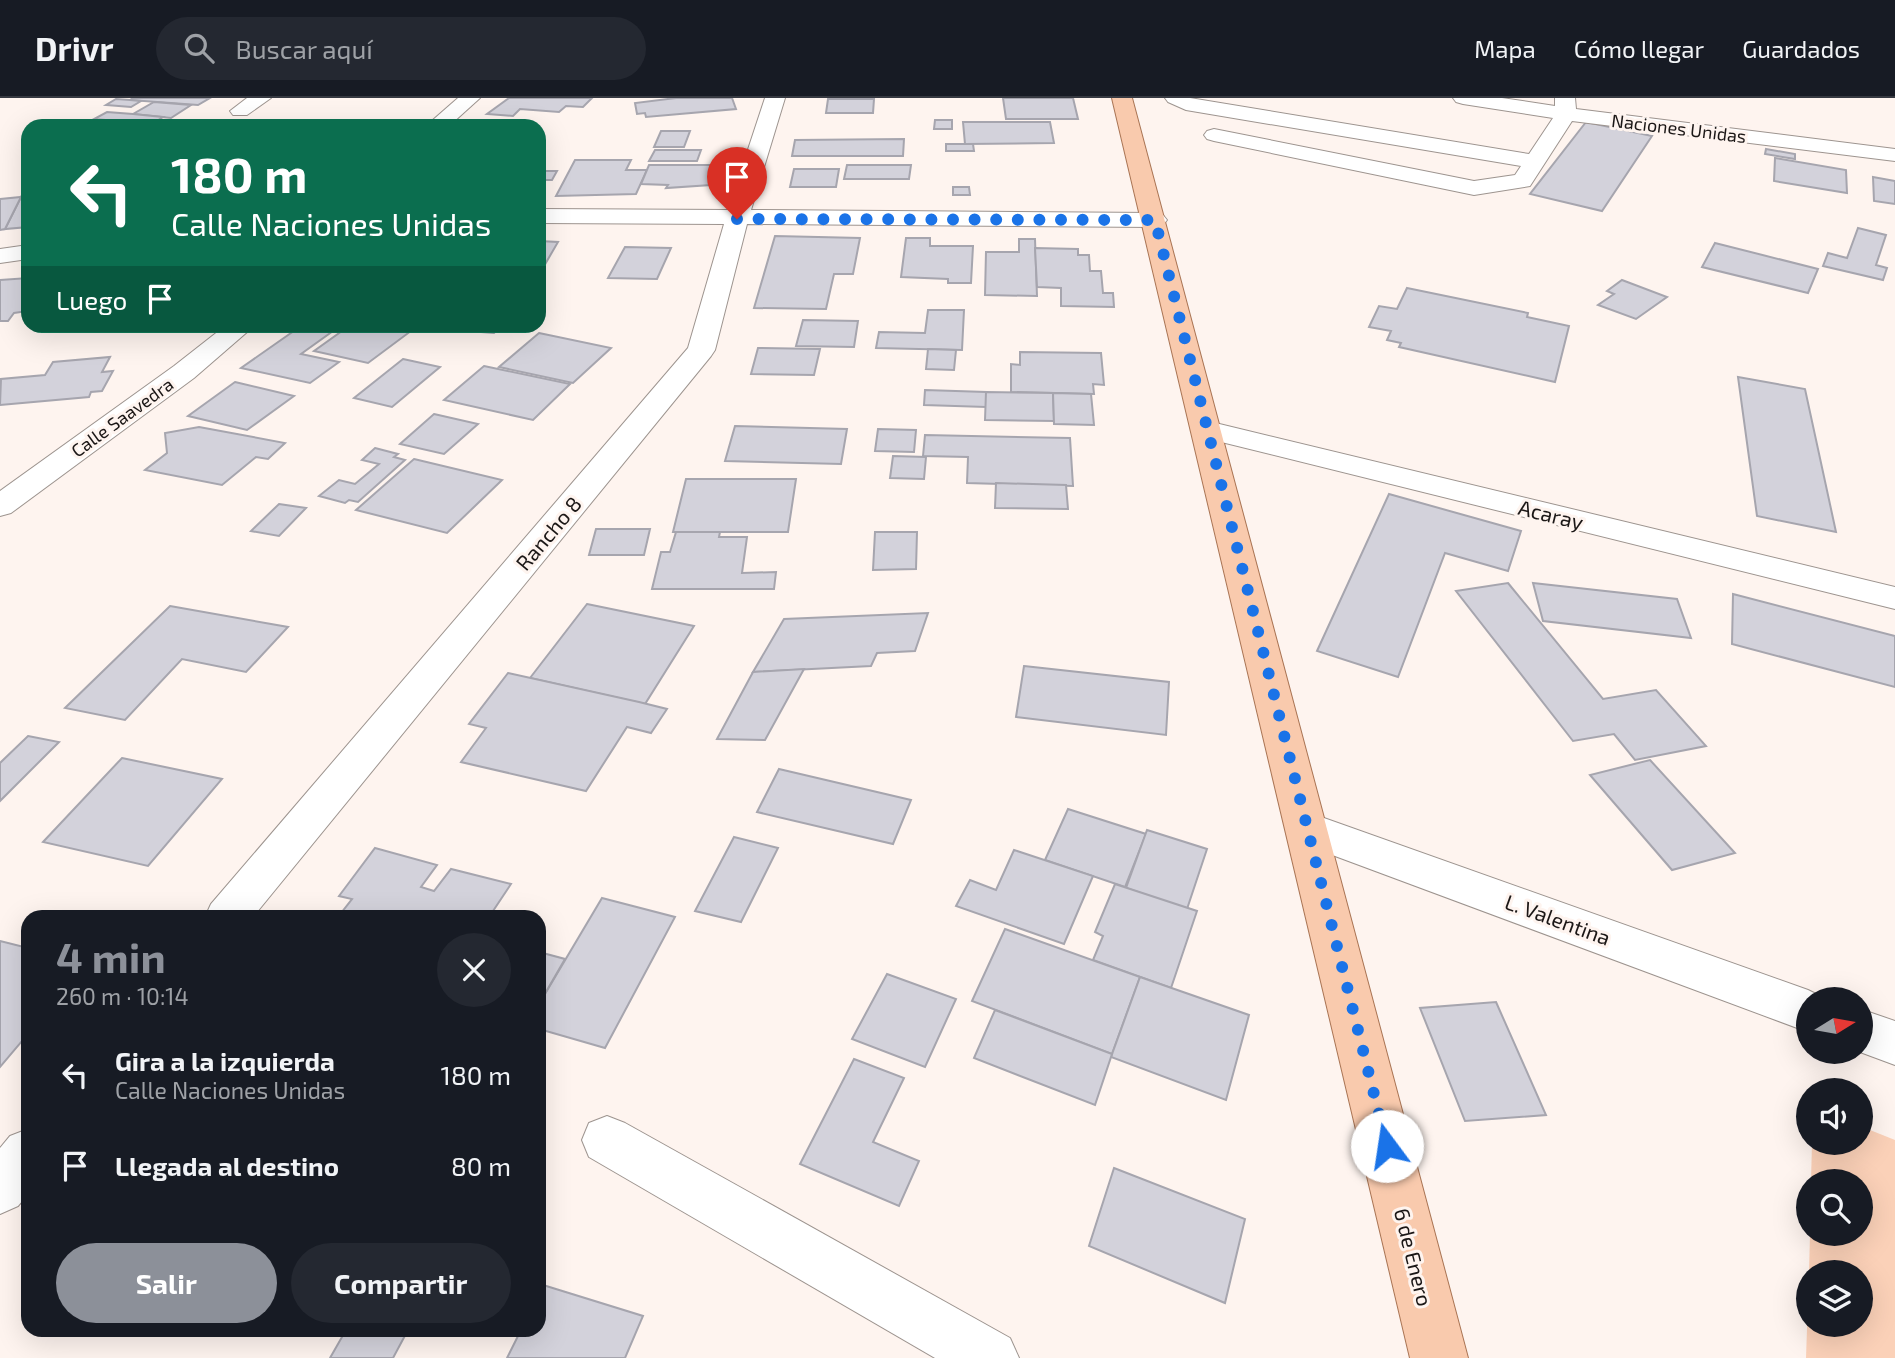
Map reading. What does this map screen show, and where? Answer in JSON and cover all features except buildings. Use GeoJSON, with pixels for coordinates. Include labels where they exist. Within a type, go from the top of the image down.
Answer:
{"type":"FeatureCollection","features":[{"type":"Feature","properties":{"kind":"main road","name":"6 de Enero"},"geometry":{"type":"LineString","coordinates":[[1122,98],[1155,220],[1439,1358]]}},
{"type":"Feature","properties":{"kind":"street"},"geometry":{"type":"LineString","coordinates":[[240,111],[261,98]]}},
{"type":"Feature","properties":{"kind":"street"},"geometry":{"type":"LineString","coordinates":[[460,98],[469,98]]}},
{"type":"Feature","properties":{"kind":"street"},"geometry":{"type":"LineString","coordinates":[[444,119],[469,98]]}},
{"type":"Feature","properties":{"kind":"street","name":"Rancho 8"},"geometry":{"type":"LineString","coordinates":[[233,910],[701,350],[737,219],[775,98]]}},
{"type":"Feature","properties":{"kind":"street"},"geometry":{"type":"LineString","coordinates":[[1175,98],[1186,104],[1262,118],[1535,162]]}},
{"type":"Feature","properties":{"kind":"street","name":"Naciones Unidas"},"geometry":{"type":"LineString","coordinates":[[1463,98],[1566,106],[1895,155]]}},
{"type":"Feature","properties":{"kind":"street"},"geometry":{"type":"LineString","coordinates":[[1214,135],[1474,188],[1522,181],[1551,137],[1566,106]]}},
{"type":"Feature","properties":{"kind":"street"},"geometry":{"type":"LineString","coordinates":[[1524,133],[1551,137]]}},
{"type":"Feature","properties":{"kind":"street"},"geometry":{"type":"LineString","coordinates":[[546,216],[1155,220]]}},
{"type":"Feature","properties":{"kind":"street"},"geometry":{"type":"LineString","coordinates":[[0,256],[21,253]]}},
{"type":"Feature","properties":{"kind":"street","name":"Calle Saavedra"},"geometry":{"type":"LineString","coordinates":[[0,506],[184,372],[232,333]]}},
{"type":"Feature","properties":{"kind":"street","name":"Acaray"},"geometry":{"type":"LineString","coordinates":[[1207,430],[1895,598]]}},
{"type":"Feature","properties":{"kind":"street","name":"L. Valentina"},"geometry":{"type":"LineString","coordinates":[[1307,828],[1796,1007]]}},
{"type":"Feature","properties":{"kind":"street"},"geometry":{"type":"LineString","coordinates":[[1873,1035],[1895,1043]]}},
{"type":"Feature","properties":{"kind":"street"},"geometry":{"type":"LineString","coordinates":[[607,1140],[990,1358]]}},
{"type":"Feature","properties":{"kind":"street"},"geometry":{"type":"LineString","coordinates":[[0,1188],[21,1162]]}},
{"type":"Feature","properties":{"kind":"shaded area"},"geometry":{"type":"Polygon","coordinates":[[[1873,1131],[1895,1140],[1895,1358],[1806,1358],[1807,1337],[1873,1337],[1873,1260],[1809,1260],[1810,1246],[1873,1246],[1873,1169],[1811,1169],[1812,1155],[1873,1155],[1873,1131]]]}},
{"type":"Feature","properties":{"kind":"route"},"geometry":{"type":"LineString","coordinates":[[737,219],[1155,220],[1387,1146]]}}]}
